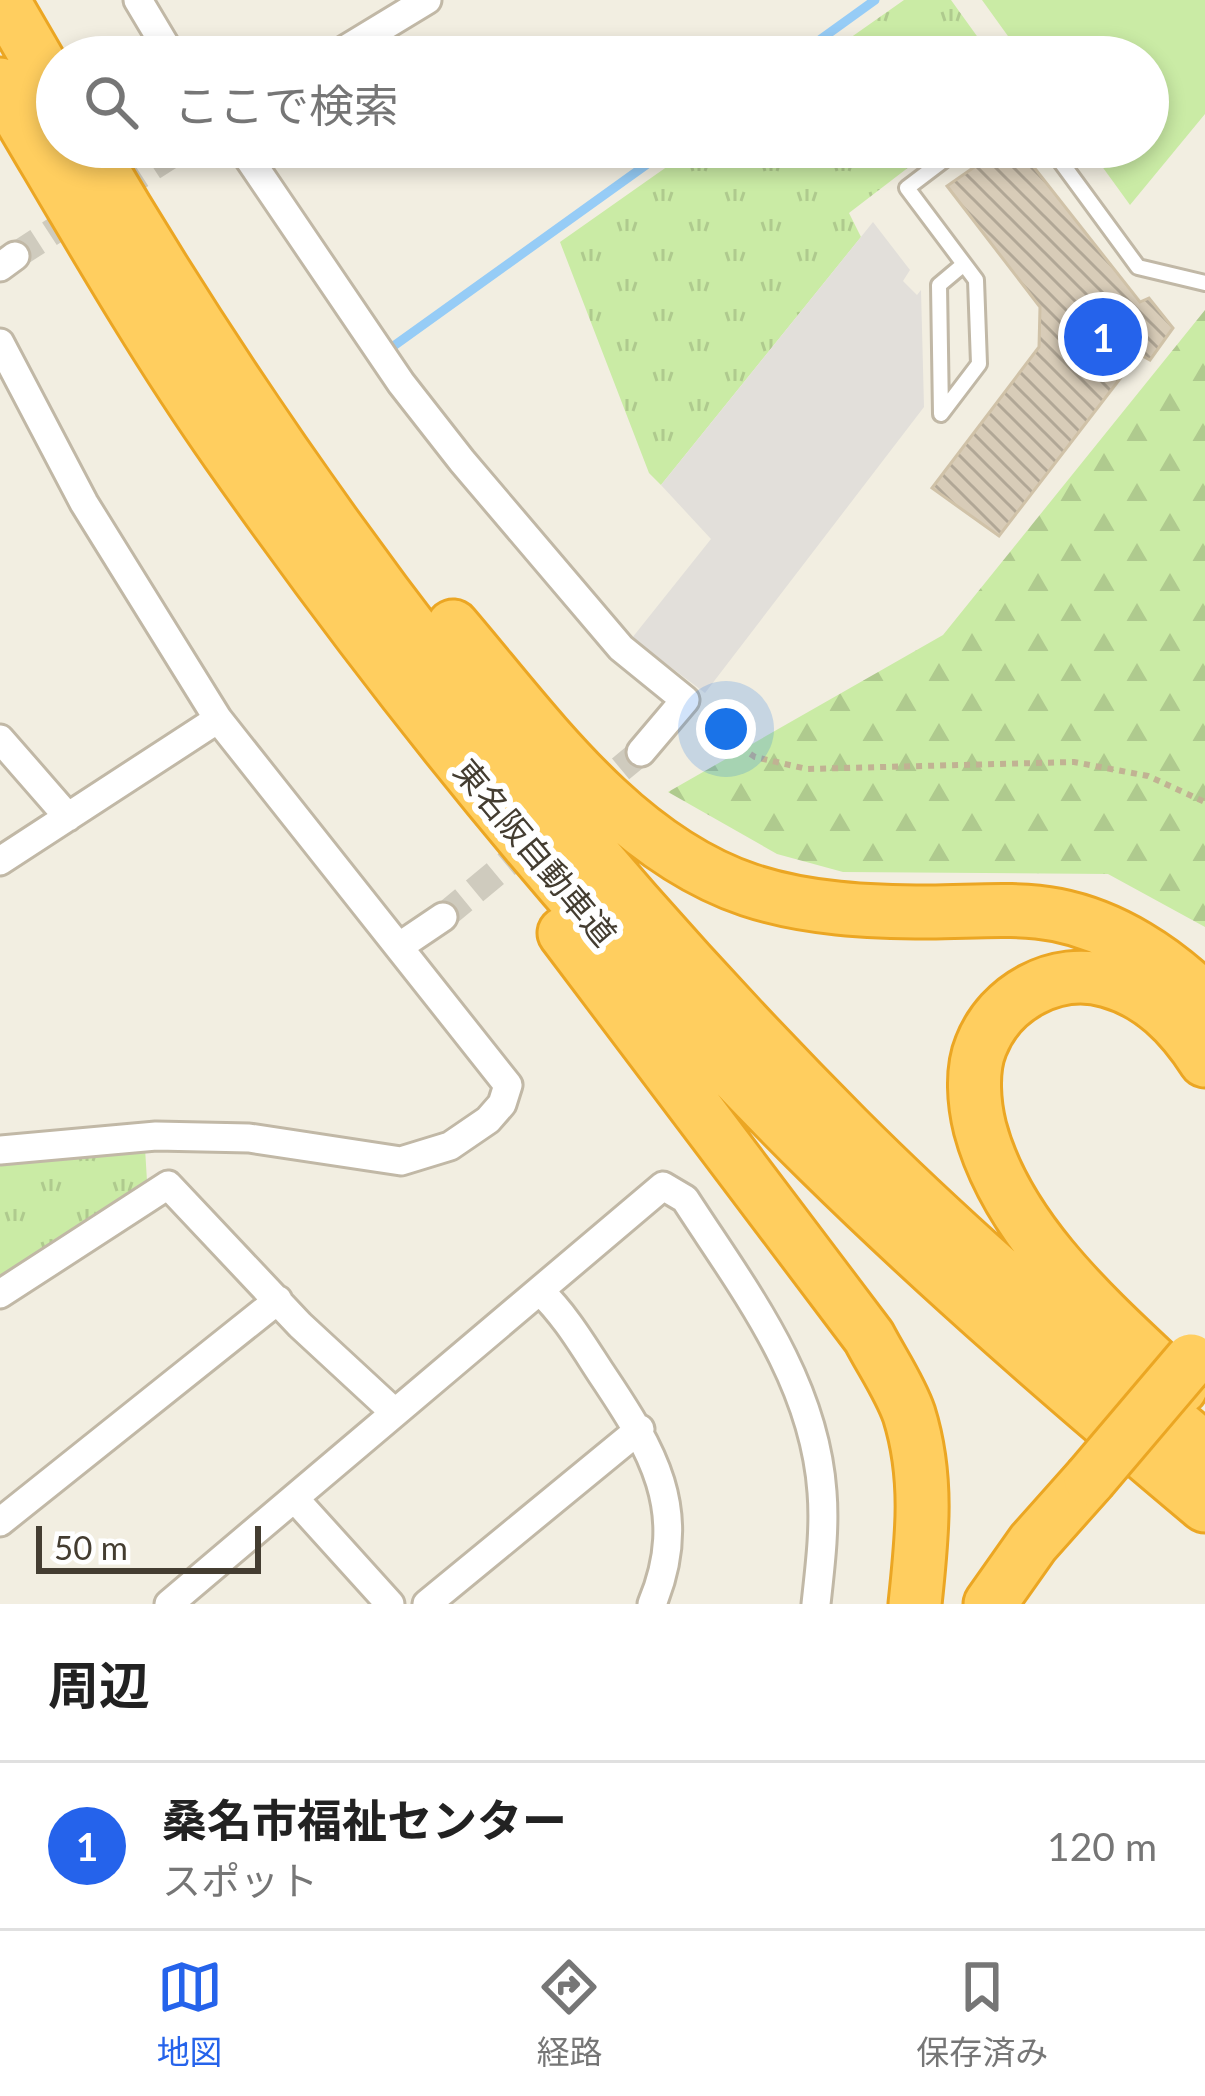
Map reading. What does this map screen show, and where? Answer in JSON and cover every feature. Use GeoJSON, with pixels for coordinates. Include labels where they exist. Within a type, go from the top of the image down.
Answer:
{"type":"FeatureCollection","features":[{"type":"Feature","properties":{"kind":"highway"},"geometry":{"type":"LineString","coordinates":[[3,0],[36,57]]}},
{"type":"Feature","properties":{"kind":"highway","name":"東名阪自動車道"},"geometry":{"type":"LineString","coordinates":[[0,85],[36,145]]}},
{"type":"Feature","properties":{"kind":"highway","name":"東名阪自動車道"},"geometry":{"type":"LineString","coordinates":[[49,168],[128,300],[719,995],[848,1130],[992,1267],[1205,1449]]}},
{"type":"Feature","properties":{"kind":"highway","name":"東名阪自動車道"},"geometry":{"type":"LineString","coordinates":[[100,168],[165,277],[242,435],[450,752],[688,1026],[820,1162],[965,1300],[1205,1506]]}},
{"type":"Feature","properties":{"kind":"highway"},"geometry":{"type":"LineString","coordinates":[[242,435],[417,584],[580,770],[628,817],[699,867],[747,889],[824,906],[926,913],[1028,911],[1060,916],[1117,936],[1154,957],[1205,1000]]}},
{"type":"Feature","properties":{"kind":"highway"},"geometry":{"type":"LineString","coordinates":[[242,435],[334,626],[869,1337],[908,1410],[920,1465],[925,1514],[916,1604]]}},
{"type":"Feature","properties":{"kind":"highway"},"geometry":{"type":"LineString","coordinates":[[1205,1061],[1166,1011],[1106,980],[1068,977],[1036,986],[1000,1013],[980,1048],[975,1086],[979,1125],[992,1163],[1040,1240],[1130,1340],[1205,1410]]}},
{"type":"Feature","properties":{"kind":"highway"},"geometry":{"type":"LineString","coordinates":[[1030,1604],[1103,1489],[1200,1366]]}},
{"type":"Feature","properties":{"kind":"highway"},"geometry":{"type":"LineString","coordinates":[[991,1604],[1033,1543],[1103,1489]]}},
{"type":"Feature","properties":{"kind":"street"},"geometry":{"type":"LineString","coordinates":[[138,0],[159,36]]}},
{"type":"Feature","properties":{"kind":"street"},"geometry":{"type":"LineString","coordinates":[[368,36],[427,0]]}},
{"type":"Feature","properties":{"kind":"street"},"geometry":{"type":"LineString","coordinates":[[255,168],[401,383],[450,445],[621,648],[710,716]]}},
{"type":"Feature","properties":{"kind":"street"},"geometry":{"type":"LineString","coordinates":[[0,1150],[156,1136],[249,1138],[401,1161],[450,1146],[488,1120],[502,1104],[508,1085],[218,719],[84,503],[1,346]]}},
{"type":"Feature","properties":{"kind":"street"},"geometry":{"type":"LineString","coordinates":[[641,752],[685,700]]}},
{"type":"Feature","properties":{"kind":"street"},"geometry":{"type":"LineString","coordinates":[[0,861],[218,719]]}},
{"type":"Feature","properties":{"kind":"street"},"geometry":{"type":"LineString","coordinates":[[0,739],[68,817]]}},
{"type":"Feature","properties":{"kind":"street"},"geometry":{"type":"LineString","coordinates":[[400,946],[443,917]]}},
{"type":"Feature","properties":{"kind":"street"},"geometry":{"type":"LineString","coordinates":[[156,1136],[168,1185],[393,1411]]}},
{"type":"Feature","properties":{"kind":"street"},"geometry":{"type":"LineString","coordinates":[[0,1294],[168,1185]]}},
{"type":"Feature","properties":{"kind":"street"},"geometry":{"type":"LineString","coordinates":[[169,1604],[663,1186],[685,1199],[779,1345],[808,1418],[822,1492],[817,1604]]}},
{"type":"Feature","properties":{"kind":"street"},"geometry":{"type":"LineString","coordinates":[[540,1291],[584,1345],[640,1429],[658,1470],[667,1506],[666,1566],[652,1604]]}},
{"type":"Feature","properties":{"kind":"street"},"geometry":{"type":"LineString","coordinates":[[0,1522],[278,1300]]}},
{"type":"Feature","properties":{"kind":"street"},"geometry":{"type":"LineString","coordinates":[[427,1604],[640,1429]]}},
{"type":"Feature","properties":{"kind":"street"},"geometry":{"type":"LineString","coordinates":[[295,1499],[390,1604]]}},
{"type":"Feature","properties":{"kind":"lane"},"geometry":{"type":"LineString","coordinates":[[934,168],[908,188],[976,280],[979,364],[941,415],[938,285],[964,264]]}},
{"type":"Feature","properties":{"kind":"lane"},"geometry":{"type":"LineString","coordinates":[[1065,168],[1138,267],[1205,283]]}},
{"type":"Feature","properties":{"kind":"path"},"geometry":{"type":"LineString","coordinates":[[710,716],[708,726],[755,757],[807,769],[1074,762],[1148,776],[1205,802]]}},
{"type":"Feature","properties":{"kind":"green space"},"geometry":{"type":"Polygon","coordinates":[[[904,0],[951,0],[977,36],[853,36],[904,0]]]}},
{"type":"Feature","properties":{"kind":"green space"},"geometry":{"type":"Polygon","coordinates":[[[982,0],[1205,0],[1205,114],[1169,158],[1169,36],[1008,36],[982,0]]]}},
{"type":"Feature","properties":{"kind":"green space"},"geometry":{"type":"Polygon","coordinates":[[[665,168],[908,168],[849,213],[861,237],[661,485],[649,473],[560,242],[665,168]]]}},
{"type":"Feature","properties":{"kind":"green space"},"geometry":{"type":"Polygon","coordinates":[[[1103,168],[1160,168],[1130,205],[1103,168]]]}},
{"type":"Feature","properties":{"kind":"green space"},"geometry":{"type":"Polygon","coordinates":[[[1205,310],[1205,927],[1108,874],[843,872],[777,854],[668,792],[943,635],[1205,310]]]}},
{"type":"Feature","properties":{"kind":"green space"},"geometry":{"type":"Polygon","coordinates":[[[145,1148],[147,1181],[0,1285],[0,1162],[145,1148]]]}},
{"type":"Feature","properties":{"kind":"shaded area"},"geometry":{"type":"Polygon","coordinates":[[[873,222],[910,270],[903,281],[917,295],[921,290],[924,407],[705,693],[632,638],[711,539],[661,485],[873,222]]]}},
{"type":"Feature","properties":{"kind":"building"},"geometry":{"type":"Polygon","coordinates":[[[973,168],[1035,168],[1140,302],[1149,298],[1173,328],[1150,360],[1139,354],[999,536],[932,488],[1039,347],[1040,307],[947,186],[973,168]]]}},
{"type":"Feature","properties":{"kind":"waterway"},"geometry":{"type":"LineString","coordinates":[[825,36],[875,0]]}},
{"type":"Feature","properties":{"kind":"waterway"},"geometry":{"type":"LineString","coordinates":[[395,345],[642,168]]}},
{"type":"Feature","properties":{"kind":"tunnel"},"geometry":{"type":"LineString","coordinates":[[15,256],[151,168]]}},
{"type":"Feature","properties":{"kind":"tunnel"},"geometry":{"type":"LineString","coordinates":[[589,795],[641,752]]}},
{"type":"Feature","properties":{"kind":"tunnel"},"geometry":{"type":"LineString","coordinates":[[443,917],[537,839]]}},
{"type":"Feature","properties":{"kind":"place","name":"桑名市福祉センター"},"geometry":{"type":"Point","coordinates":[1103,337]}}]}
